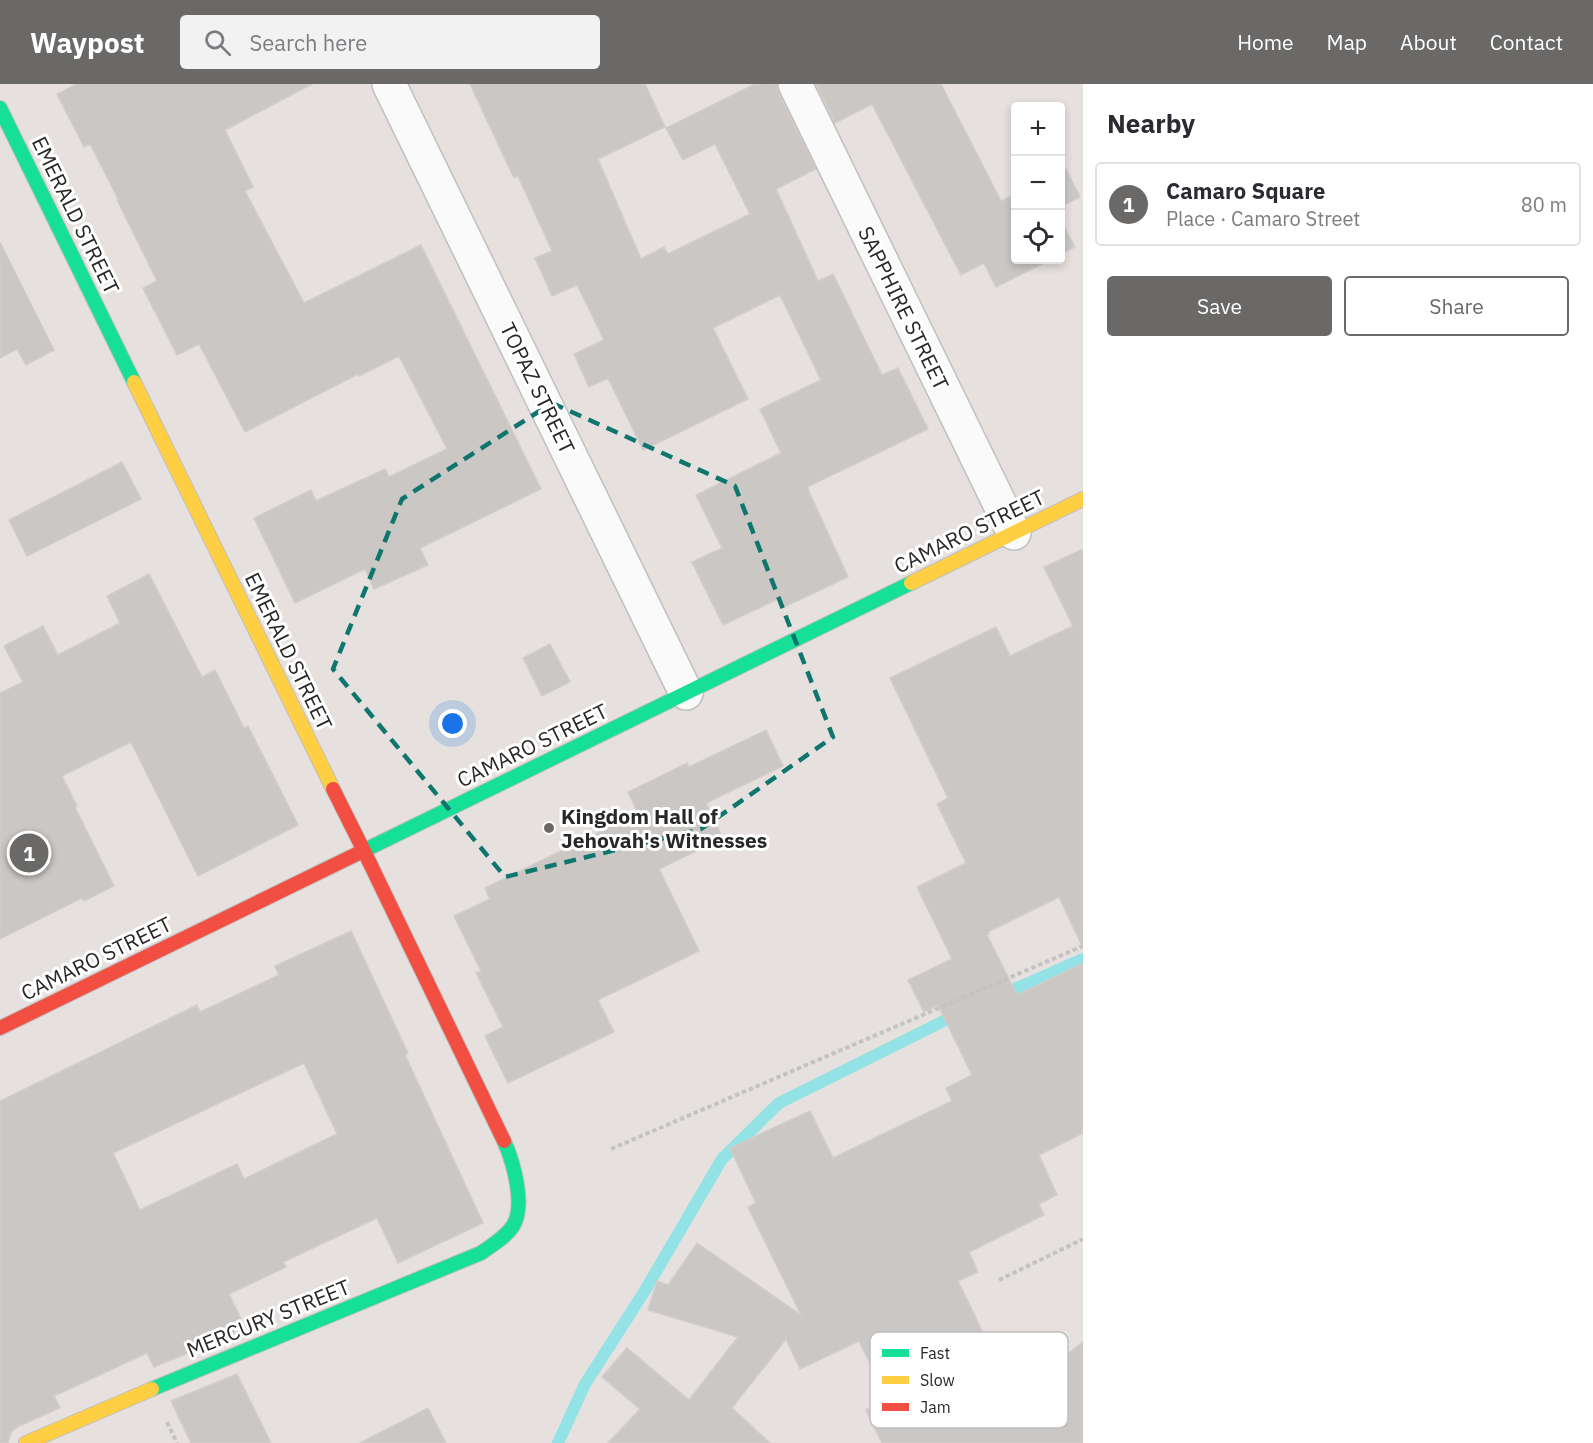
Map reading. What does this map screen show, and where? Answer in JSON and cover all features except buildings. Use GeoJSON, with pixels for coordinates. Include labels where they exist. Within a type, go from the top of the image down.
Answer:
{"type":"FeatureCollection","features":[{"type":"Feature","properties":{"kind":"street","name":"TOPAZ STREET"},"geometry":{"type":"LineString","coordinates":[[389,84],[686,693]]}},
{"type":"Feature","properties":{"kind":"street","name":"SAPPHIRE STREET"},"geometry":{"type":"LineString","coordinates":[[795,84],[1014,533]]}},
{"type":"Feature","properties":{"kind":"street","name":"EMERALD STREET"},"geometry":{"type":"LineString","coordinates":[[0,108],[364,850],[510,1154],[518,1192],[517,1220]]}},
{"type":"Feature","properties":{"kind":"street","name":"CAMARO STREET"},"geometry":{"type":"LineString","coordinates":[[0,1028],[1083,499]]}},
{"type":"Feature","properties":{"kind":"street","name":"MERCURY STREET"},"geometry":{"type":"LineString","coordinates":[[26,1443],[481,1253],[503,1237],[517,1220]]}},
{"type":"Feature","properties":{"kind":"path"},"geometry":{"type":"LineString","coordinates":[[610,1149],[1083,946]]}},
{"type":"Feature","properties":{"kind":"path"},"geometry":{"type":"LineString","coordinates":[[999,1280],[1083,1239]]}},
{"type":"Feature","properties":{"kind":"highlighted area"},"geometry":{"type":"Polygon","coordinates":[[[552,403],[735,486],[833,737],[701,829],[505,877],[333,669],[402,499],[552,403]]]}},
{"type":"Feature","properties":{"kind":"waterway"},"geometry":{"type":"LineString","coordinates":[[999,996],[1083,959]]}},
{"type":"Feature","properties":{"kind":"waterway"},"geometry":{"type":"LineString","coordinates":[[558,1443],[585,1384],[644,1292],[722,1159],[779,1103],[958,1014]]}},
{"type":"Feature","properties":{"kind":"traffic: fast"},"geometry":{"type":"LineString","coordinates":[[0,108],[134,382]]}},
{"type":"Feature","properties":{"kind":"traffic: fast"},"geometry":{"type":"LineString","coordinates":[[363,851],[911,583]]}},
{"type":"Feature","properties":{"kind":"traffic: fast"},"geometry":{"type":"LineString","coordinates":[[152,1389],[481,1253],[494,1244],[513,1226],[518,1207],[517,1183],[504,1141]]}},
{"type":"Feature","properties":{"kind":"traffic: slow"},"geometry":{"type":"LineString","coordinates":[[134,382],[333,789]]}},
{"type":"Feature","properties":{"kind":"traffic: slow"},"geometry":{"type":"LineString","coordinates":[[911,583],[1083,499]]}},
{"type":"Feature","properties":{"kind":"traffic: slow"},"geometry":{"type":"LineString","coordinates":[[26,1443],[152,1389]]}},
{"type":"Feature","properties":{"kind":"traffic: jam"},"geometry":{"type":"LineString","coordinates":[[333,789],[504,1141]]}},
{"type":"Feature","properties":{"kind":"traffic: jam"},"geometry":{"type":"LineString","coordinates":[[0,1028],[363,851]]}},
{"type":"Feature","properties":{"kind":"place","name":"Kingdom Hall of Jehovah's Witnesses"},"geometry":{"type":"Point","coordinates":[549,828]}},
{"type":"Feature","properties":{"kind":"place","name":"Camaro Square"},"geometry":{"type":"Point","coordinates":[29,853]}}]}
